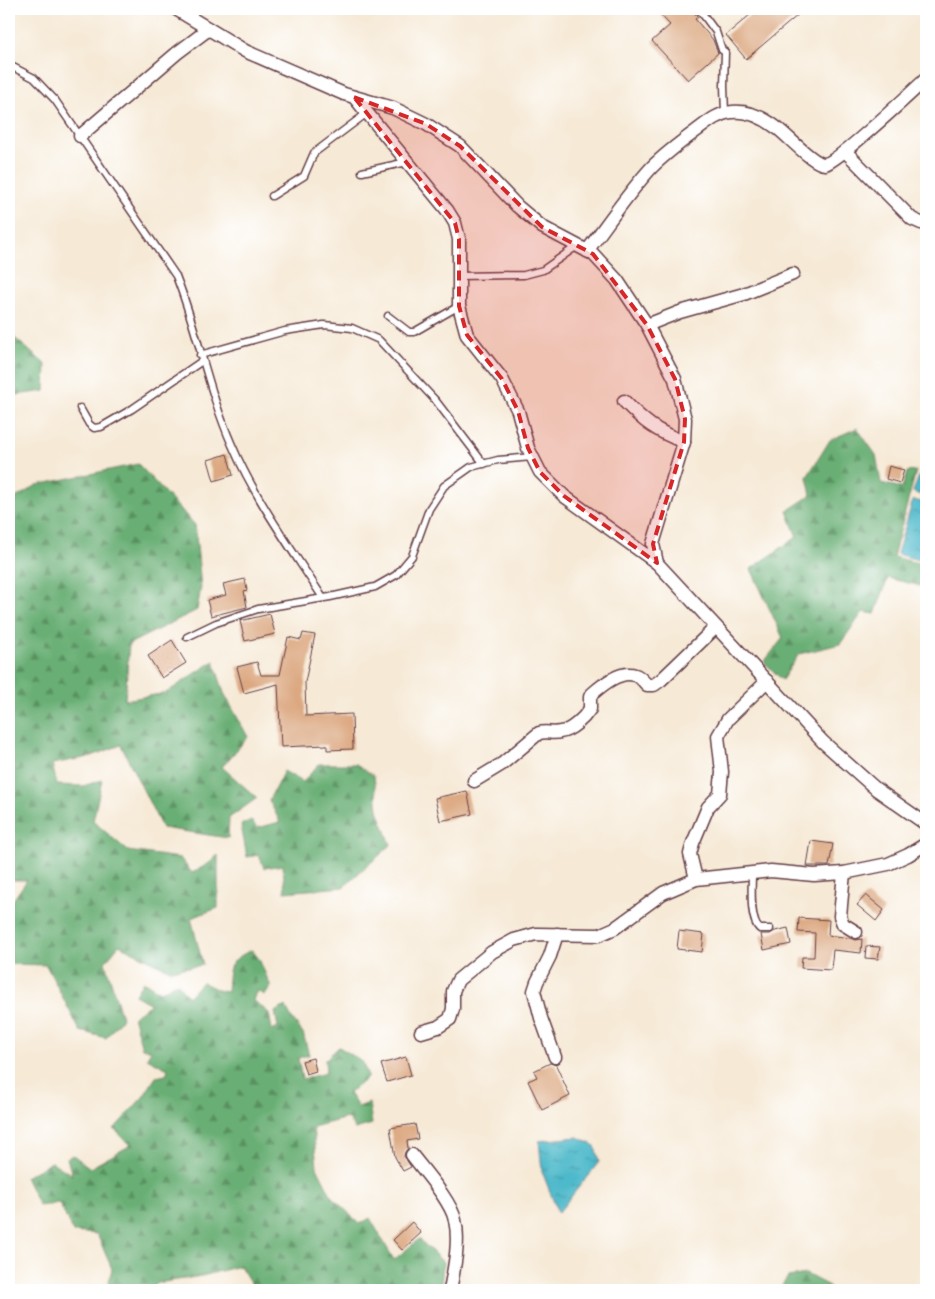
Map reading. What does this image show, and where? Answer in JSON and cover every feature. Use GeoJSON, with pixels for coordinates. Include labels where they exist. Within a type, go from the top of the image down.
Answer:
{"type":"FeatureCollection","features":[{"type":"Feature","properties":{"kind":"street"},"geometry":{"type":"LineString","coordinates":[[176,9],[245,51],[354,97],[393,108],[436,130],[460,146],[517,206],[542,227],[593,254],[617,280],[647,325],[675,379],[684,419],[684,442],[653,544],[657,563]]}},
{"type":"Feature","properties":{"kind":"street"},"geometry":{"type":"LineString","coordinates":[[80,136],[208,28]]}},
{"type":"Feature","properties":{"kind":"street"},"geometry":{"type":"LineString","coordinates":[[582,249],[653,166],[709,121],[725,113],[735,111],[756,115],[787,135],[820,164],[827,164],[845,151],[926,79]]}},
{"type":"Feature","properties":{"kind":"street"},"geometry":{"type":"LineString","coordinates":[[354,97],[447,210],[455,223],[459,239],[459,306],[467,335],[502,379],[518,411],[528,448],[540,472],[564,496],[657,563],[823,742],[876,789],[926,824]]}},
{"type":"Feature","properties":{"kind":"street"},"geometry":{"type":"LineString","coordinates":[[845,151],[912,219],[926,223]]}},
{"type":"Feature","properties":{"kind":"street"},"geometry":{"type":"LineString","coordinates":[[647,325],[680,312],[744,294],[793,274]]}},
{"type":"Feature","properties":{"kind":"street"},"geometry":{"type":"LineString","coordinates":[[624,401],[640,418],[654,429],[684,442]]}},
{"type":"Feature","properties":{"kind":"street"},"geometry":{"type":"LineString","coordinates":[[474,781],[502,764],[539,733],[544,731],[561,732],[571,727],[590,709],[590,697],[592,694],[619,676],[633,674],[638,676],[647,685],[654,685],[716,626]]}},
{"type":"Feature","properties":{"kind":"street"},"geometry":{"type":"LineString","coordinates":[[696,879],[690,854],[692,843],[708,807],[720,794],[722,772],[718,736],[728,719],[767,681]]}},
{"type":"Feature","properties":{"kind":"street"},"geometry":{"type":"LineString","coordinates":[[421,1032],[438,1027],[450,1019],[453,1009],[453,991],[458,980],[492,952],[514,940],[536,934],[599,935],[615,928],[663,893],[696,879],[771,871],[814,875],[844,873],[888,864],[926,844]]}},
{"type":"Feature","properties":{"kind":"street"},"geometry":{"type":"LineString","coordinates":[[844,873],[840,916],[844,924],[856,932]]}},
{"type":"Feature","properties":{"kind":"street"},"geometry":{"type":"LineString","coordinates":[[556,1056],[541,1018],[534,991],[550,956],[557,934]]}},
{"type":"Feature","properties":{"kind":"street"},"geometry":{"type":"LineString","coordinates":[[412,1155],[442,1195],[455,1220],[454,1269],[450,1290]]}},
{"type":"Feature","properties":{"kind":"lane"},"geometry":{"type":"LineString","coordinates":[[699,9],[716,32],[722,50],[725,52],[725,113]]}},
{"type":"Feature","properties":{"kind":"lane"},"geometry":{"type":"LineString","coordinates":[[9,65],[34,78],[56,100],[176,276],[188,306],[231,443],[248,480],[326,597]]}},
{"type":"Feature","properties":{"kind":"lane"},"geometry":{"type":"LineString","coordinates":[[272,196],[304,176],[314,153],[330,139],[367,113]]}},
{"type":"Feature","properties":{"kind":"lane"},"geometry":{"type":"LineString","coordinates":[[362,172],[408,162]]}},
{"type":"Feature","properties":{"kind":"lane"},"geometry":{"type":"LineString","coordinates":[[459,276],[524,274],[543,270],[582,249]]}},
{"type":"Feature","properties":{"kind":"lane"},"geometry":{"type":"LineString","coordinates":[[388,316],[409,332],[414,332],[459,306]]}},
{"type":"Feature","properties":{"kind":"lane"},"geometry":{"type":"LineString","coordinates":[[80,408],[94,428],[101,427],[132,409],[203,356],[285,331],[324,325],[352,328],[379,340],[436,401],[484,464]]}},
{"type":"Feature","properties":{"kind":"lane"},"geometry":{"type":"LineString","coordinates":[[187,637],[216,623],[258,609],[375,587],[396,575],[412,556],[430,509],[444,486],[471,467],[498,460],[532,457]]}},
{"type":"Feature","properties":{"kind":"lane"},"geometry":{"type":"LineString","coordinates":[[752,873],[753,913],[756,924],[760,929],[770,929]]}},
{"type":"Feature","properties":{"kind":"highlighted area"},"geometry":{"type":"Polygon","coordinates":[[[354,97],[426,124],[460,146],[542,227],[593,254],[647,325],[675,379],[685,419],[684,442],[653,544],[657,563],[564,496],[540,472],[528,448],[518,411],[502,379],[467,335],[459,306],[459,239],[455,223],[354,97]]]}},
{"type":"Feature","properties":{"kind":"green space"},"geometry":{"type":"Polygon","coordinates":[[[9,333],[46,365],[45,391],[9,396],[9,333]]]}},
{"type":"Feature","properties":{"kind":"green space"},"geometry":{"type":"Polygon","coordinates":[[[857,428],[876,455],[881,483],[902,488],[907,472],[916,471],[893,557],[926,565],[926,581],[924,587],[888,578],[875,614],[863,612],[840,644],[799,654],[782,680],[764,662],[783,638],[751,569],[797,537],[787,511],[811,495],[807,477],[830,440],[857,428]]]}},
{"type":"Feature","properties":{"kind":"green space"},"geometry":{"type":"Polygon","coordinates":[[[138,464],[195,525],[201,587],[197,610],[129,644],[125,700],[166,693],[214,661],[224,693],[248,737],[222,767],[257,798],[229,818],[228,838],[162,828],[121,745],[89,757],[52,764],[57,785],[83,786],[102,780],[93,821],[128,851],[180,858],[192,873],[208,864],[218,855],[218,908],[191,918],[203,965],[170,970],[119,945],[105,962],[122,1018],[106,1038],[80,1031],[46,965],[9,964],[9,906],[27,880],[9,880],[9,502],[37,485],[138,464]]]}},
{"type":"Feature","properties":{"kind":"green space"},"geometry":{"type":"Polygon","coordinates":[[[319,764],[356,764],[374,776],[378,810],[391,845],[343,887],[285,892],[283,865],[264,868],[259,855],[247,857],[241,825],[251,820],[257,828],[280,822],[269,800],[284,771],[303,782],[319,764]]]}},
{"type":"Feature","properties":{"kind":"green space"},"geometry":{"type":"Polygon","coordinates":[[[252,950],[259,959],[271,987],[265,995],[257,991],[253,1000],[269,1013],[272,1030],[278,1027],[275,1012],[285,1006],[303,1033],[309,1055],[298,1058],[302,1079],[326,1073],[325,1060],[339,1047],[362,1061],[368,1077],[349,1093],[358,1107],[369,1103],[372,1124],[355,1129],[347,1118],[313,1127],[317,1167],[332,1197],[360,1224],[370,1218],[394,1260],[419,1239],[443,1262],[441,1290],[415,1290],[407,1288],[406,1290],[255,1290],[240,1266],[202,1276],[158,1283],[149,1290],[110,1290],[107,1288],[112,1269],[97,1234],[73,1232],[59,1203],[39,1206],[25,1177],[52,1162],[72,1175],[67,1158],[73,1155],[90,1168],[131,1145],[114,1129],[143,1097],[156,1077],[166,1075],[168,1069],[147,1058],[151,1050],[142,1048],[133,1016],[151,1004],[135,995],[143,981],[160,992],[177,983],[188,997],[202,982],[220,991],[227,992],[231,966],[238,958],[252,950]]]}},
{"type":"Feature","properties":{"kind":"green space"},"geometry":{"type":"Polygon","coordinates":[[[806,1274],[829,1286],[831,1290],[779,1290],[788,1277],[806,1274]]]}},
{"type":"Feature","properties":{"kind":"water"},"geometry":{"type":"Polygon","coordinates":[[[921,471],[926,473],[926,497],[913,492],[921,471]]]}},
{"type":"Feature","properties":{"kind":"water"},"geometry":{"type":"Polygon","coordinates":[[[913,500],[926,503],[926,562],[897,554],[913,500]]]}},
{"type":"Feature","properties":{"kind":"water"},"geometry":{"type":"Polygon","coordinates":[[[578,1137],[595,1146],[599,1162],[558,1213],[542,1171],[539,1141],[578,1137]]]}},
{"type":"Feature","properties":{"kind":"building"},"geometry":{"type":"Polygon","coordinates":[[[655,9],[691,9],[698,17],[695,19],[713,40],[718,53],[688,80],[652,41],[670,25],[655,9]]]}},
{"type":"Feature","properties":{"kind":"building"},"geometry":{"type":"Polygon","coordinates":[[[757,9],[805,9],[746,59],[726,35],[757,9]]]}},
{"type":"Feature","properties":{"kind":"building"},"geometry":{"type":"Polygon","coordinates":[[[227,454],[233,475],[214,481],[208,460],[227,454]]]}},
{"type":"Feature","properties":{"kind":"building"},"geometry":{"type":"Polygon","coordinates":[[[889,466],[904,470],[900,483],[886,479],[889,466]]]}},
{"type":"Feature","properties":{"kind":"building"},"geometry":{"type":"Polygon","coordinates":[[[245,579],[247,590],[244,591],[247,607],[211,616],[207,600],[226,595],[223,584],[245,579]]]}},
{"type":"Feature","properties":{"kind":"building"},"geometry":{"type":"Polygon","coordinates":[[[270,614],[275,634],[245,641],[240,621],[270,614]]]}},
{"type":"Feature","properties":{"kind":"building"},"geometry":{"type":"Polygon","coordinates":[[[303,633],[315,635],[305,682],[306,716],[352,714],[353,749],[327,750],[327,745],[281,747],[278,684],[244,693],[237,667],[257,662],[261,675],[280,675],[288,637],[301,640],[303,633]]]}},
{"type":"Feature","properties":{"kind":"building"},"geometry":{"type":"Polygon","coordinates":[[[172,640],[186,663],[162,678],[148,656],[172,640]]]}},
{"type":"Feature","properties":{"kind":"building"},"geometry":{"type":"Polygon","coordinates":[[[467,791],[472,814],[440,821],[435,798],[467,791]]]}},
{"type":"Feature","properties":{"kind":"building"},"geometry":{"type":"Polygon","coordinates":[[[811,841],[833,844],[829,866],[807,866],[811,841]]]}},
{"type":"Feature","properties":{"kind":"building"},"geometry":{"type":"Polygon","coordinates":[[[866,895],[884,910],[876,921],[857,905],[866,895]]]}},
{"type":"Feature","properties":{"kind":"building"},"geometry":{"type":"Polygon","coordinates":[[[799,918],[829,920],[828,935],[855,940],[862,939],[861,953],[833,950],[831,970],[801,968],[802,957],[814,957],[815,933],[798,932],[799,918]]]}},
{"type":"Feature","properties":{"kind":"building"},"geometry":{"type":"Polygon","coordinates":[[[788,928],[791,944],[764,950],[761,934],[770,934],[788,928]]]}},
{"type":"Feature","properties":{"kind":"building"},"geometry":{"type":"Polygon","coordinates":[[[679,931],[704,934],[702,952],[677,949],[679,931]]]}},
{"type":"Feature","properties":{"kind":"building"},"geometry":{"type":"Polygon","coordinates":[[[866,946],[880,947],[878,959],[865,958],[866,946]]]}},
{"type":"Feature","properties":{"kind":"building"},"geometry":{"type":"Polygon","coordinates":[[[406,1057],[411,1075],[387,1082],[381,1064],[406,1057]]]}},
{"type":"Feature","properties":{"kind":"building"},"geometry":{"type":"Polygon","coordinates":[[[313,1058],[316,1071],[306,1074],[302,1061],[313,1058]]]}},
{"type":"Feature","properties":{"kind":"building"},"geometry":{"type":"Polygon","coordinates":[[[550,1063],[556,1065],[570,1096],[542,1110],[528,1081],[537,1077],[534,1071],[550,1063]]]}},
{"type":"Feature","properties":{"kind":"building"},"geometry":{"type":"Polygon","coordinates":[[[415,1124],[418,1139],[407,1141],[408,1148],[404,1156],[411,1167],[403,1171],[395,1157],[390,1128],[415,1124]]]}},
{"type":"Feature","properties":{"kind":"building"},"geometry":{"type":"Polygon","coordinates":[[[412,1222],[421,1233],[402,1250],[393,1240],[412,1222]]]}}]}
